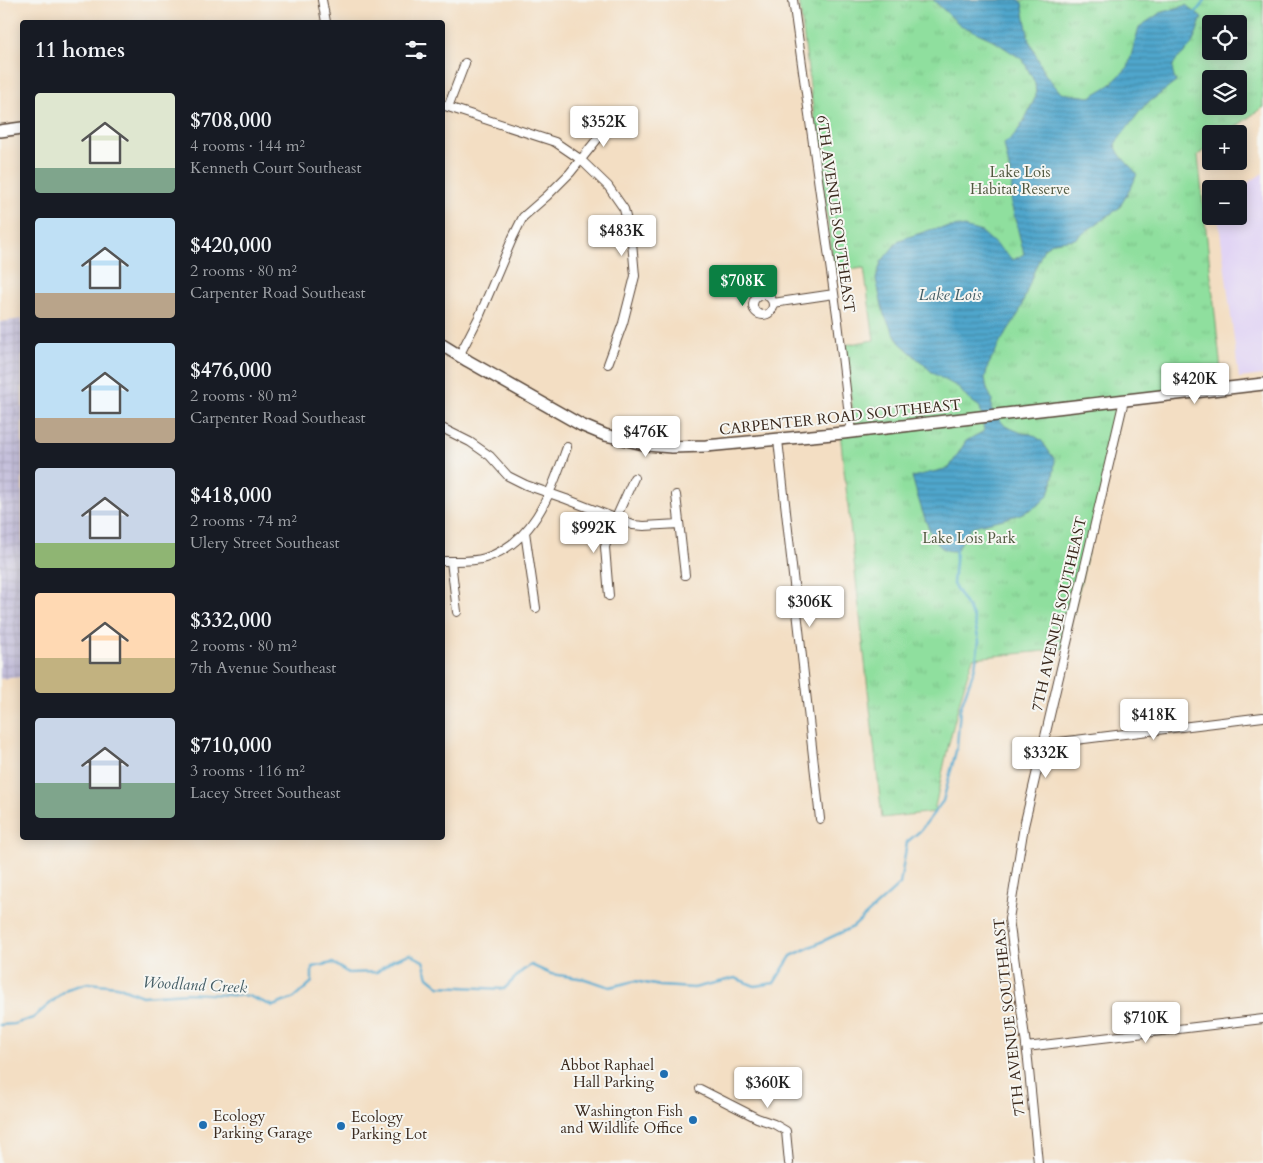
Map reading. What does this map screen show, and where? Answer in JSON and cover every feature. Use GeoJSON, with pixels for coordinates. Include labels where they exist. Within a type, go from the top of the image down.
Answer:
{"type":"FeatureCollection","features":[{"type":"Feature","properties":{"kind":"main road"},"geometry":{"type":"LineString","coordinates":[[0,131],[20,128]]}},
{"type":"Feature","properties":{"kind":"main road","name":"CARPENTER ROAD SOUTHEAST"},"geometry":{"type":"LineString","coordinates":[[445,346],[459,356],[572,420],[605,435],[648,445],[672,447],[778,440],[1263,384]]}},
{"type":"Feature","properties":{"kind":"street"},"geometry":{"type":"LineString","coordinates":[[322,0],[326,20]]}},
{"type":"Feature","properties":{"kind":"street","name":"6TH AVENUE SOUTHEAST"},"geometry":{"type":"LineString","coordinates":[[793,0],[852,432]]}},
{"type":"Feature","properties":{"kind":"street"},"geometry":{"type":"LineString","coordinates":[[465,63],[445,106],[555,142],[580,159],[608,186],[624,209],[632,242],[635,276],[623,323],[608,364]]}},
{"type":"Feature","properties":{"kind":"street"},"geometry":{"type":"LineString","coordinates":[[459,356],[479,317],[523,217],[570,173],[611,122]]}},
{"type":"Feature","properties":{"kind":"street"},"geometry":{"type":"LineString","coordinates":[[773,303],[834,294]]}},
{"type":"Feature","properties":{"kind":"street","name":"7TH AVENUE SOUTHEAST"},"geometry":{"type":"LineString","coordinates":[[1038,1163],[1010,919],[1024,826],[1124,400]]}},
{"type":"Feature","properties":{"kind":"street"},"geometry":{"type":"LineString","coordinates":[[445,430],[470,442],[490,456],[508,476],[526,485],[633,525],[679,524]]}},
{"type":"Feature","properties":{"kind":"street"},"geometry":{"type":"LineString","coordinates":[[778,440],[820,820]]}},
{"type":"Feature","properties":{"kind":"street"},"geometry":{"type":"LineString","coordinates":[[457,612],[447,561],[484,558],[509,547],[525,532],[541,510],[550,493],[567,447]]}},
{"type":"Feature","properties":{"kind":"street"},"geometry":{"type":"LineString","coordinates":[[609,596],[605,547],[634,478]]}},
{"type":"Feature","properties":{"kind":"street"},"geometry":{"type":"LineString","coordinates":[[676,495],[685,575]]}},
{"type":"Feature","properties":{"kind":"street"},"geometry":{"type":"LineString","coordinates":[[525,532],[536,608]]}},
{"type":"Feature","properties":{"kind":"street"},"geometry":{"type":"LineString","coordinates":[[1043,744],[1263,717]]}},
{"type":"Feature","properties":{"kind":"street"},"geometry":{"type":"LineString","coordinates":[[1026,1047],[1263,1019]]}},
{"type":"Feature","properties":{"kind":"street"},"geometry":{"type":"LineString","coordinates":[[700,1089],[786,1131],[789,1163]]}},
{"type":"Feature","properties":{"kind":"shaded area"},"geometry":{"type":"Polygon","coordinates":[[[1263,173],[1263,375],[1239,378],[1219,225],[1247,225],[1247,184],[1263,173]]]}},
{"type":"Feature","properties":{"kind":"shaded area"},"geometry":{"type":"Polygon","coordinates":[[[20,319],[20,677],[0,679],[0,322],[20,319]]]}},
{"type":"Feature","properties":{"kind":"green space","name":"Lake Lois Habitat Reserve"},"geometry":{"type":"Polygon","coordinates":[[[799,0],[1263,0],[1263,107],[1238,125],[1202,125],[1202,152],[1198,155],[1202,192],[1202,225],[1205,225],[1223,389],[1124,399],[1065,649],[973,658],[956,715],[934,812],[882,818],[840,433],[855,428],[844,345],[874,340],[864,268],[834,272],[799,0]]]}},
{"type":"Feature","properties":{"kind":"water","name":"Lake Lois"},"geometry":{"type":"Polygon","coordinates":[[[933,0],[1020,0],[1022,2],[1029,40],[1045,74],[1061,93],[1090,97],[1110,85],[1128,67],[1139,27],[1160,13],[1186,5],[1202,18],[1191,45],[1177,59],[1173,66],[1173,75],[1176,82],[1144,106],[1115,144],[1121,156],[1137,174],[1119,208],[1075,239],[1054,242],[1044,248],[1019,313],[988,366],[985,378],[987,389],[992,399],[991,409],[1005,426],[1022,433],[1031,434],[1041,440],[1055,460],[1050,491],[1036,506],[1026,512],[971,527],[956,551],[948,551],[939,545],[933,537],[924,517],[912,477],[949,468],[966,441],[984,431],[980,407],[967,398],[958,387],[934,374],[899,342],[884,315],[876,279],[881,262],[899,240],[933,229],[960,226],[982,232],[1013,260],[1024,254],[1011,203],[1012,182],[1004,144],[1015,135],[1024,121],[1036,96],[1035,83],[1023,60],[991,39],[960,25],[933,0]]]}},
{"type":"Feature","properties":{"kind":"waterway"},"geometry":{"type":"LineString","coordinates":[[1194,15],[1205,0]]}},
{"type":"Feature","properties":{"kind":"waterway","name":"Woodland Creek"},"geometry":{"type":"LineString","coordinates":[[0,1025],[14,1024],[33,1018],[67,989],[88,983],[117,986],[142,996],[187,993],[248,996],[273,1006],[294,998],[312,982],[312,967],[333,963],[348,973],[377,972],[393,960],[410,954],[423,961],[428,977],[439,986],[504,989],[531,965],[551,974],[585,979],[610,987],[635,981],[660,986],[694,988],[735,978],[755,986],[774,983],[791,956],[853,927],[900,884],[907,842],[920,831],[943,801],[957,747],[960,709],[975,667],[979,641],[973,616],[953,584],[956,550]]}},
{"type":"Feature","properties":{"kind":"place","name":"Abbot Raphael Hall Parking"},"geometry":{"type":"Point","coordinates":[664,1074]}},
{"type":"Feature","properties":{"kind":"place","name":"Washington Fish and Wildlife Office"},"geometry":{"type":"Point","coordinates":[693,1120]}},
{"type":"Feature","properties":{"kind":"place","name":"Ecology Parking Garage"},"geometry":{"type":"Point","coordinates":[203,1125]}},
{"type":"Feature","properties":{"kind":"place","name":"Ecology Parking Lot"},"geometry":{"type":"Point","coordinates":[341,1126]}},
{"type":"Feature","properties":{"kind":"park label","name":"Lake Lois Park"},"geometry":{"type":"Point","coordinates":[969,538]}}]}
